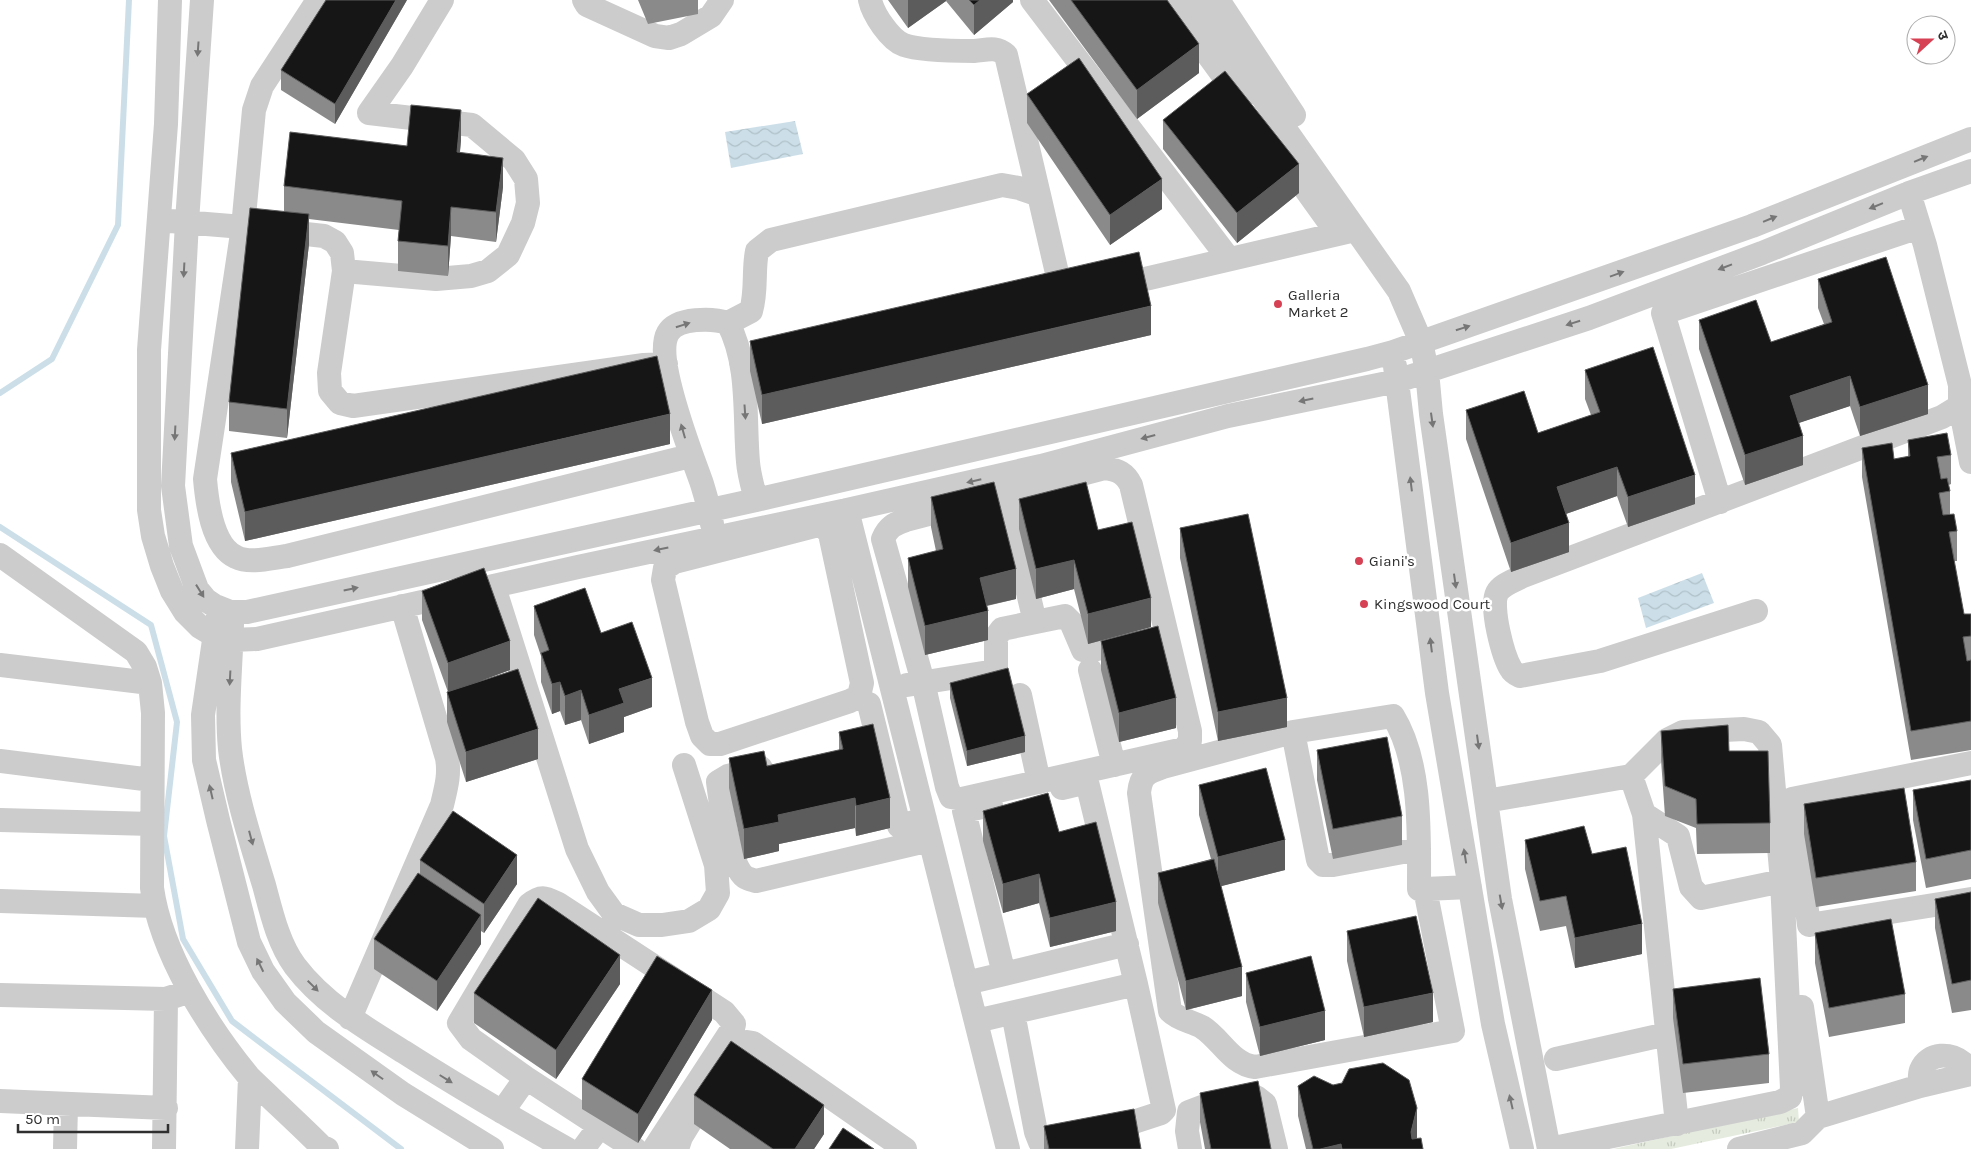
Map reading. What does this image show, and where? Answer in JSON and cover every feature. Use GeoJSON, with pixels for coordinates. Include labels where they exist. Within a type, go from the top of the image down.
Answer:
{"type":"FeatureCollection","features":[{"type":"Feature","properties":{"kind":"street"},"geometry":{"type":"LineString","coordinates":[[170,0],[166,124],[149,350],[149,510],[155,544],[162,566],[172,591],[184,612],[200,627],[224,638],[257,639],[494,587],[717,545],[816,526],[824,526],[830,534],[862,683],[858,696],[850,701],[720,744],[710,744],[702,736],[697,722],[663,580],[664,568],[717,545],[847,510],[1002,485],[1105,468],[1117,469],[1126,476],[1131,485],[1190,732],[1190,741],[1184,749],[962,799],[951,796],[947,787],[925,692],[883,539],[886,531],[894,524],[1002,485],[1228,416],[1398,381],[1589,318],[1660,303],[1919,227]]}},
{"type":"Feature","properties":{"kind":"street"},"geometry":{"type":"LineString","coordinates":[[202,0],[186,222],[173,486],[181,546],[197,589],[206,600],[225,610],[247,612],[756,500],[1172,405],[1393,352],[1752,226],[1971,139]]}},
{"type":"Feature","properties":{"kind":"street"},"geometry":{"type":"LineString","coordinates":[[318,0],[262,86],[254,110],[243,227],[205,479],[210,514],[224,549],[236,557],[248,560],[286,556],[690,456]]}},
{"type":"Feature","properties":{"kind":"street"},"geometry":{"type":"LineString","coordinates":[[344,271],[436,279],[471,276],[488,271],[508,255],[523,223],[528,203],[526,180],[514,160],[472,125],[369,113],[402,66],[442,0]]}},
{"type":"Feature","properties":{"kind":"street"},"geometry":{"type":"LineString","coordinates":[[584,0],[587,5],[655,36],[669,38],[681,34],[711,16],[722,0]]}},
{"type":"Feature","properties":{"kind":"street"},"geometry":{"type":"LineString","coordinates":[[870,0],[872,9],[886,30],[903,45],[950,50],[999,50],[1006,56],[1039,195],[1069,297],[1346,231]]}},
{"type":"Feature","properties":{"kind":"street"},"geometry":{"type":"LineString","coordinates":[[1032,0],[1229,259]]}},
{"type":"Feature","properties":{"kind":"street"},"geometry":{"type":"LineString","coordinates":[[1168,0],[1346,231],[1399,291],[1431,339]]}},
{"type":"Feature","properties":{"kind":"street"},"geometry":{"type":"LineString","coordinates":[[1194,0],[1346,231]]}},
{"type":"Feature","properties":{"kind":"street"},"geometry":{"type":"LineString","coordinates":[[1218,0],[1431,339],[1427,371],[1431,414],[1470,685],[1486,801],[1500,899],[1549,1149],[1780,1102],[1790,1097],[1792,1088],[1782,881],[1770,745],[1758,732],[1744,729],[1683,732],[1666,740],[1631,776],[1486,801]]}},
{"type":"Feature","properties":{"kind":"street"},"geometry":{"type":"LineString","coordinates":[[1660,303],[1762,253],[1909,193],[1971,171]]}},
{"type":"Feature","properties":{"kind":"street"},"geometry":{"type":"LineString","coordinates":[[717,545],[702,484],[690,456],[668,379],[665,344],[668,333],[678,324],[715,319],[728,323],[752,311],[755,297],[753,268],[757,251],[772,240],[1002,185],[1019,188],[1039,195]]}},
{"type":"Feature","properties":{"kind":"street"},"geometry":{"type":"LineString","coordinates":[[1909,193],[1960,385],[1960,406],[1971,462]]}},
{"type":"Feature","properties":{"kind":"street"},"geometry":{"type":"LineString","coordinates":[[159,221],[243,227],[324,236],[335,242],[342,253],[344,271],[330,373],[330,391],[340,403],[353,406],[644,365],[666,364]]}},
{"type":"Feature","properties":{"kind":"street"},"geometry":{"type":"LineString","coordinates":[[1660,303],[1720,502]]}},
{"type":"Feature","properties":{"kind":"street"},"geometry":{"type":"LineString","coordinates":[[728,323],[736,338],[741,363],[748,465],[756,500]]}},
{"type":"Feature","properties":{"kind":"street"},"geometry":{"type":"LineString","coordinates":[[741,363],[800,352]]}},
{"type":"Feature","properties":{"kind":"street"},"geometry":{"type":"LineString","coordinates":[[1393,352],[1437,693],[1493,1024],[1522,1149]]}},
{"type":"Feature","properties":{"kind":"street"},"geometry":{"type":"LineString","coordinates":[[1756,612],[1600,662],[1520,676],[1512,672],[1506,659],[1494,608],[1496,594],[1502,587],[1523,576],[1942,417],[1960,406]]}},
{"type":"Feature","properties":{"kind":"street"},"geometry":{"type":"LineString","coordinates":[[1002,485],[1035,622]]}},
{"type":"Feature","properties":{"kind":"street"},"geometry":{"type":"LineString","coordinates":[[847,510],[1008,1149]]}},
{"type":"Feature","properties":{"kind":"street"},"geometry":{"type":"LineString","coordinates":[[0,555],[136,652],[145,667],[150,683],[153,713],[152,888],[155,906],[190,991],[215,1029],[250,1078],[323,1148]]}},
{"type":"Feature","properties":{"kind":"street"},"geometry":{"type":"LineString","coordinates":[[494,587],[577,849],[598,892],[614,914],[639,926],[662,925],[689,920],[709,909],[718,893],[716,865],[684,765]]}},
{"type":"Feature","properties":{"kind":"street"},"geometry":{"type":"LineString","coordinates":[[350,1018],[442,805],[448,783],[447,758],[402,606]]}},
{"type":"Feature","properties":{"kind":"street"},"geometry":{"type":"LineString","coordinates":[[225,610],[224,638],[230,752],[241,802],[272,913],[280,937],[294,965],[314,988],[350,1018],[474,1097],[567,1149]]}},
{"type":"Feature","properties":{"kind":"street"},"geometry":{"type":"LineString","coordinates":[[894,698],[925,692],[989,672],[996,668],[996,637],[1002,629],[1065,616],[1071,622],[1083,650],[1090,651],[1166,630]]}},
{"type":"Feature","properties":{"kind":"street"},"geometry":{"type":"LineString","coordinates":[[224,638],[203,715],[204,760],[249,942],[263,971],[285,1002],[316,1032],[403,1094],[492,1149]]}},
{"type":"Feature","properties":{"kind":"street"},"geometry":{"type":"LineString","coordinates":[[857,663],[884,656]]}},
{"type":"Feature","properties":{"kind":"street"},"geometry":{"type":"LineString","coordinates":[[0,665],[150,683]]}},
{"type":"Feature","properties":{"kind":"street"},"geometry":{"type":"LineString","coordinates":[[1090,670],[1114,765]]}},
{"type":"Feature","properties":{"kind":"street"},"geometry":{"type":"LineString","coordinates":[[1437,693],[1470,685]]}},
{"type":"Feature","properties":{"kind":"street"},"geometry":{"type":"LineString","coordinates":[[1020,695],[1039,782]]}},
{"type":"Feature","properties":{"kind":"street"},"geometry":{"type":"LineString","coordinates":[[869,704],[901,836]]}},
{"type":"Feature","properties":{"kind":"street"},"geometry":{"type":"LineString","coordinates":[[1425,888],[1453,1031],[1255,1067],[1246,1066],[1239,1062],[1213,1035],[1200,1026],[1180,1019],[1170,1011],[1139,793],[1140,781],[1148,773],[1163,767],[1293,732],[1393,716],[1402,731],[1409,757],[1419,827],[1419,889],[1425,888],[1470,887]]}},
{"type":"Feature","properties":{"kind":"street"},"geometry":{"type":"LineString","coordinates":[[1293,732],[1318,860],[1323,865],[1333,865],[1419,849]]}},
{"type":"Feature","properties":{"kind":"street"},"geometry":{"type":"LineString","coordinates":[[0,762],[152,780]]}},
{"type":"Feature","properties":{"kind":"street"},"geometry":{"type":"LineString","coordinates":[[1971,763],[1792,799],[1809,925],[1971,899]]}},
{"type":"Feature","properties":{"kind":"street"},"geometry":{"type":"LineString","coordinates":[[779,764],[728,776],[718,782],[720,806],[734,859],[744,876],[756,881],[901,836],[927,830]]}},
{"type":"Feature","properties":{"kind":"street"},"geometry":{"type":"LineString","coordinates":[[1631,776],[1644,814],[1677,1124]]}},
{"type":"Feature","properties":{"kind":"street"},"geometry":{"type":"LineString","coordinates":[[1004,974],[964,811],[1087,782],[1127,944],[1164,1110],[1161,1113],[1062,1145],[1049,1146],[1040,1142],[1036,1132],[1013,1013]]}},
{"type":"Feature","properties":{"kind":"street"},"geometry":{"type":"LineString","coordinates":[[1644,814],[1678,836],[1691,887],[1701,898],[1782,881]]}},
{"type":"Feature","properties":{"kind":"street"},"geometry":{"type":"LineString","coordinates":[[0,820],[152,824]]}},
{"type":"Feature","properties":{"kind":"street"},"geometry":{"type":"LineString","coordinates":[[635,1149],[471,1040],[459,1023],[529,905],[536,899],[545,898],[560,905],[724,1012],[734,1024],[654,1149]]}},
{"type":"Feature","properties":{"kind":"street"},"geometry":{"type":"LineString","coordinates":[[0,901],[155,906]]}},
{"type":"Feature","properties":{"kind":"street"},"geometry":{"type":"LineString","coordinates":[[1818,1117],[1794,944],[1800,937],[1971,912]]}},
{"type":"Feature","properties":{"kind":"street"},"geometry":{"type":"LineString","coordinates":[[966,984],[1127,944]]}},
{"type":"Feature","properties":{"kind":"street"},"geometry":{"type":"LineString","coordinates":[[976,1021],[1136,984]]}},
{"type":"Feature","properties":{"kind":"street"},"geometry":{"type":"LineString","coordinates":[[0,995],[166,999],[190,991]]}},
{"type":"Feature","properties":{"kind":"street"},"geometry":{"type":"LineString","coordinates":[[164,1149],[166,999]]}},
{"type":"Feature","properties":{"kind":"street"},"geometry":{"type":"LineString","coordinates":[[1556,1059],[1667,1034]]}},
{"type":"Feature","properties":{"kind":"street"},"geometry":{"type":"LineString","coordinates":[[676,1149],[681,1137],[739,1046],[747,1042],[753,1044],[906,1149]]}},
{"type":"Feature","properties":{"kind":"street"},"geometry":{"type":"LineString","coordinates":[[1739,1149],[1802,1133],[1818,1117],[1920,1086],[1971,1074]]}},
{"type":"Feature","properties":{"kind":"street"},"geometry":{"type":"LineString","coordinates":[[247,1149],[250,1078]]}},
{"type":"Feature","properties":{"kind":"street"},"geometry":{"type":"LineString","coordinates":[[502,1112],[526,1078]]}},
{"type":"Feature","properties":{"kind":"street"},"geometry":{"type":"LineString","coordinates":[[1190,1149],[1186,1131],[1189,1112],[1210,1104],[1256,1097],[1265,1104],[1276,1149]]}},
{"type":"Feature","properties":{"kind":"street"},"geometry":{"type":"LineString","coordinates":[[0,1101],[166,1108]]}},
{"type":"Feature","properties":{"kind":"street"},"geometry":{"type":"LineString","coordinates":[[65,1149],[66,1104]]}},
{"type":"Feature","properties":{"kind":"street"},"geometry":{"type":"LineString","coordinates":[[583,1149],[600,1126]]}},
{"type":"Feature","properties":{"kind":"green space"},"geometry":{"type":"Polygon","coordinates":[[[1798,1108],[1799,1122],[1671,1149],[1613,1149],[1798,1108]]]}},
{"type":"Feature","properties":{"kind":"water"},"geometry":{"type":"Polygon","coordinates":[[[795,121],[803,154],[731,168],[725,132],[795,121]]]}},
{"type":"Feature","properties":{"kind":"water"},"geometry":{"type":"Polygon","coordinates":[[[1702,573],[1714,603],[1646,628],[1638,598],[1702,573]]]}},
{"type":"Feature","properties":{"kind":"building"},"geometry":{"type":"Polygon","coordinates":[[[326,0],[396,0],[335,104],[281,70],[326,0]]]}},
{"type":"Feature","properties":{"kind":"building"},"geometry":{"type":"Polygon","coordinates":[[[969,0],[980,0],[974,5],[969,0]]]}},
{"type":"Feature","properties":{"kind":"building"},"geometry":{"type":"Polygon","coordinates":[[[1071,0],[1167,0],[1199,44],[1137,90],[1071,0]]]}},
{"type":"Feature","properties":{"kind":"building"},"geometry":{"type":"Polygon","coordinates":[[[1079,58],[1162,179],[1110,215],[1027,94],[1079,58]]]}},
{"type":"Feature","properties":{"kind":"building"},"geometry":{"type":"Polygon","coordinates":[[[1225,71],[1299,164],[1237,213],[1163,120],[1225,71]]]}},
{"type":"Feature","properties":{"kind":"building"},"geometry":{"type":"Polygon","coordinates":[[[411,105],[461,110],[457,152],[503,158],[496,212],[451,207],[448,246],[398,241],[402,201],[284,186],[290,132],[407,146],[411,105]]]}},
{"type":"Feature","properties":{"kind":"building"},"geometry":{"type":"Polygon","coordinates":[[[250,208],[309,214],[287,409],[229,402],[250,208]]]}},
{"type":"Feature","properties":{"kind":"building"},"geometry":{"type":"Polygon","coordinates":[[[1139,252],[1151,306],[762,395],[750,341],[1139,252]]]}},
{"type":"Feature","properties":{"kind":"building"},"geometry":{"type":"Polygon","coordinates":[[[1886,257],[1928,385],[1860,407],[1850,376],[1790,396],[1803,436],[1745,455],[1699,320],[1756,300],[1771,342],[1832,322],[1818,279],[1886,257]]]}},
{"type":"Feature","properties":{"kind":"building"},"geometry":{"type":"Polygon","coordinates":[[[1653,347],[1695,475],[1628,497],[1617,467],[1557,487],[1569,523],[1511,543],[1466,410],[1524,391],[1538,433],[1600,412],[1585,370],[1653,347]]]}},
{"type":"Feature","properties":{"kind":"building"},"geometry":{"type":"Polygon","coordinates":[[[657,356],[670,414],[245,512],[231,453],[657,356]]]}},
{"type":"Feature","properties":{"kind":"building"},"geometry":{"type":"Polygon","coordinates":[[[1947,433],[1951,455],[1937,457],[1941,479],[1947,478],[1950,491],[1939,493],[1943,515],[1954,514],[1957,531],[1949,532],[1964,614],[1971,614],[1971,636],[1963,637],[1967,661],[1971,660],[1971,721],[1911,731],[1862,448],[1892,443],[1894,459],[1910,456],[1908,440],[1947,433]]]}},
{"type":"Feature","properties":{"kind":"building"},"geometry":{"type":"Polygon","coordinates":[[[994,482],[1016,569],[980,578],[988,611],[925,626],[908,558],[943,549],[931,497],[994,482]]]}},
{"type":"Feature","properties":{"kind":"building"},"geometry":{"type":"Polygon","coordinates":[[[1086,482],[1098,530],[1132,522],[1151,598],[1088,614],[1074,560],[1036,569],[1019,499],[1086,482]]]}},
{"type":"Feature","properties":{"kind":"building"},"geometry":{"type":"Polygon","coordinates":[[[1248,514],[1287,698],[1218,712],[1180,528],[1248,514]]]}},
{"type":"Feature","properties":{"kind":"building"},"geometry":{"type":"Polygon","coordinates":[[[484,568],[510,641],[448,663],[422,591],[484,568]]]}},
{"type":"Feature","properties":{"kind":"building"},"geometry":{"type":"Polygon","coordinates":[[[585,588],[601,633],[632,622],[652,678],[619,689],[624,703],[589,715],[581,690],[565,696],[560,682],[552,684],[541,653],[549,650],[534,606],[585,588]]]}},
{"type":"Feature","properties":{"kind":"building"},"geometry":{"type":"Polygon","coordinates":[[[1158,626],[1176,698],[1119,713],[1101,641],[1158,626]]]}},
{"type":"Feature","properties":{"kind":"building"},"geometry":{"type":"Polygon","coordinates":[[[1008,668],[1025,736],[967,751],[950,683],[1008,668]]]}},
{"type":"Feature","properties":{"kind":"building"},"geometry":{"type":"Polygon","coordinates":[[[518,669],[538,729],[466,752],[447,692],[518,669]]]}},
{"type":"Feature","properties":{"kind":"building"},"geometry":{"type":"Polygon","coordinates":[[[873,724],[890,798],[856,806],[855,798],[778,815],[779,822],[744,829],[729,758],[764,751],[767,766],[843,749],[839,732],[873,724]]]}},
{"type":"Feature","properties":{"kind":"building"},"geometry":{"type":"Polygon","coordinates":[[[1728,725],[1729,751],[1768,751],[1770,823],[1697,824],[1696,799],[1665,786],[1661,731],[1728,725]]]}},
{"type":"Feature","properties":{"kind":"building"},"geometry":{"type":"Polygon","coordinates":[[[1387,737],[1402,816],[1333,829],[1317,750],[1387,737]]]}},
{"type":"Feature","properties":{"kind":"building"},"geometry":{"type":"Polygon","coordinates":[[[1266,768],[1285,840],[1218,857],[1199,785],[1266,768]]]}},
{"type":"Feature","properties":{"kind":"building"},"geometry":{"type":"Polygon","coordinates":[[[1971,780],[1971,850],[1926,859],[1913,790],[1971,780]]]}},
{"type":"Feature","properties":{"kind":"building"},"geometry":{"type":"Polygon","coordinates":[[[1904,788],[1916,862],[1816,878],[1804,804],[1904,788]]]}},
{"type":"Feature","properties":{"kind":"building"},"geometry":{"type":"Polygon","coordinates":[[[1048,793],[1059,832],[1096,822],[1116,902],[1050,918],[1039,874],[1003,884],[983,811],[1048,793]]]}},
{"type":"Feature","properties":{"kind":"building"},"geometry":{"type":"Polygon","coordinates":[[[453,811],[517,855],[484,904],[420,860],[453,811]]]}},
{"type":"Feature","properties":{"kind":"building"},"geometry":{"type":"Polygon","coordinates":[[[1584,826],[1592,854],[1626,847],[1642,924],[1575,938],[1566,896],[1540,901],[1525,840],[1584,826]]]}},
{"type":"Feature","properties":{"kind":"building"},"geometry":{"type":"Polygon","coordinates":[[[1214,859],[1242,967],[1186,981],[1158,873],[1214,859]]]}},
{"type":"Feature","properties":{"kind":"building"},"geometry":{"type":"Polygon","coordinates":[[[418,873],[481,915],[437,981],[374,939],[418,873]]]}},
{"type":"Feature","properties":{"kind":"building"},"geometry":{"type":"Polygon","coordinates":[[[1971,892],[1971,980],[1952,984],[1935,899],[1971,892]]]}},
{"type":"Feature","properties":{"kind":"building"},"geometry":{"type":"Polygon","coordinates":[[[538,898],[620,955],[556,1050],[474,993],[538,898]]]}},
{"type":"Feature","properties":{"kind":"building"},"geometry":{"type":"Polygon","coordinates":[[[1416,916],[1433,993],[1364,1007],[1347,931],[1416,916]]]}},
{"type":"Feature","properties":{"kind":"building"},"geometry":{"type":"Polygon","coordinates":[[[1891,919],[1905,994],[1829,1008],[1815,933],[1891,919]]]}},
{"type":"Feature","properties":{"kind":"building"},"geometry":{"type":"Polygon","coordinates":[[[657,956],[712,990],[638,1114],[582,1079],[657,956]]]}},
{"type":"Feature","properties":{"kind":"building"},"geometry":{"type":"Polygon","coordinates":[[[1311,956],[1325,1011],[1260,1027],[1246,973],[1311,956]]]}},
{"type":"Feature","properties":{"kind":"building"},"geometry":{"type":"Polygon","coordinates":[[[1760,978],[1769,1054],[1683,1064],[1673,989],[1760,978]]]}},
{"type":"Feature","properties":{"kind":"building"},"geometry":{"type":"Polygon","coordinates":[[[731,1041],[824,1105],[795,1149],[773,1149],[694,1095],[731,1041]]]}},
{"type":"Feature","properties":{"kind":"building"},"geometry":{"type":"Polygon","coordinates":[[[1383,1063],[1409,1080],[1417,1108],[1411,1132],[1412,1139],[1421,1138],[1423,1149],[1342,1149],[1341,1144],[1313,1149],[1298,1086],[1314,1076],[1333,1085],[1342,1083],[1349,1069],[1383,1063]]]}},
{"type":"Feature","properties":{"kind":"building"},"geometry":{"type":"Polygon","coordinates":[[[1258,1081],[1271,1149],[1211,1149],[1200,1093],[1258,1081]]]}},
{"type":"Feature","properties":{"kind":"building"},"geometry":{"type":"Polygon","coordinates":[[[1134,1109],[1141,1149],[1049,1149],[1044,1126],[1134,1109]]]}},
{"type":"Feature","properties":{"kind":"building"},"geometry":{"type":"Polygon","coordinates":[[[843,1128],[874,1149],[829,1149],[843,1128]]]}},
{"type":"Feature","properties":{"kind":"waterway"},"geometry":{"type":"LineString","coordinates":[[0,393],[52,359],[118,225],[129,0]]}},
{"type":"Feature","properties":{"kind":"waterway"},"geometry":{"type":"LineString","coordinates":[[0,527],[151,625],[177,722],[164,836],[183,939],[232,1021],[401,1149]]}},
{"type":"Feature","properties":{"kind":"place","name":"Galleria Market 2"},"geometry":{"type":"Point","coordinates":[1278,304]}},
{"type":"Feature","properties":{"kind":"place","name":"Giani's"},"geometry":{"type":"Point","coordinates":[1359,561]}},
{"type":"Feature","properties":{"kind":"place","name":"Kingswood Court"},"geometry":{"type":"Point","coordinates":[1364,604]}}]}
